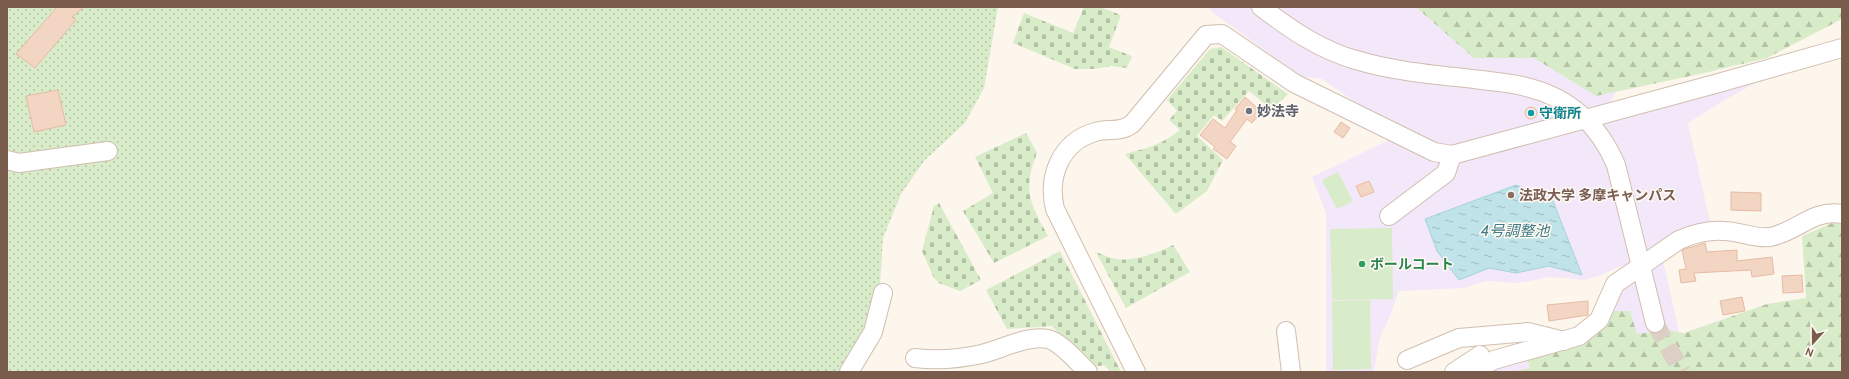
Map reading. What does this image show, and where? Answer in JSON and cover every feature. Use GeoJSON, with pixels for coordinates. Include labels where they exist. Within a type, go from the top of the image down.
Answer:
{"type":"FeatureCollection","features":[{"type":"Feature","properties":{"kind":"street"},"geometry":{"type":"LineString","coordinates":[[1261,7],[1312,42],[1354,60],[1379,66],[1525,86],[1553,96],[1570,106],[1587,119],[1605,142],[1616,165],[1655,323]]}},
{"type":"Feature","properties":{"kind":"street"},"geometry":{"type":"LineString","coordinates":[[1136,372],[1055,209],[1051,190],[1053,179],[1063,156],[1077,140],[1096,132],[1128,127],[1206,34],[1222,34],[1294,83],[1434,152],[1452,155],[1842,48]]}},
{"type":"Feature","properties":{"kind":"street"},"geometry":{"type":"LineString","coordinates":[[7,160],[19,163],[108,151]]}},
{"type":"Feature","properties":{"kind":"street"},"geometry":{"type":"LineString","coordinates":[[1389,216],[1446,173],[1452,155]]}},
{"type":"Feature","properties":{"kind":"street"},"geometry":{"type":"LineString","coordinates":[[1472,372],[1494,360],[1579,336],[1591,328],[1599,320],[1614,284],[1679,240],[1690,235],[1724,231],[1768,237],[1779,234],[1818,215],[1825,213],[1842,214]]}},
{"type":"Feature","properties":{"kind":"street"},"geometry":{"type":"LineString","coordinates":[[849,372],[873,332],[883,293]]}},
{"type":"Feature","properties":{"kind":"street"},"geometry":{"type":"LineString","coordinates":[[1286,332],[1291,372]]}},
{"type":"Feature","properties":{"kind":"street"},"geometry":{"type":"LineString","coordinates":[[1407,360],[1459,338],[1528,332],[1564,341]]}},
{"type":"Feature","properties":{"kind":"street"},"geometry":{"type":"LineString","coordinates":[[1454,372],[1514,333]]}},
{"type":"Feature","properties":{"kind":"street"},"geometry":{"type":"LineString","coordinates":[[915,358],[942,361],[982,354],[1029,340],[1047,339],[1055,342],[1088,372]]}},
{"type":"Feature","properties":{"kind":"shaded area","name":"法政大学 多摩キャンパス"},"geometry":{"type":"Polygon","coordinates":[[[1208,7],[1630,7],[1634,52],[1610,104],[1615,118],[1758,82],[1723,101],[1688,123],[1711,226],[1688,230],[1660,247],[1680,336],[1704,372],[1483,372],[1581,341],[1593,334],[1603,323],[1619,286],[1626,281],[1621,266],[1599,276],[1584,280],[1550,277],[1518,283],[1487,281],[1464,288],[1399,291],[1390,316],[1380,337],[1374,372],[1326,372],[1326,213],[1312,177],[1393,138],[1443,162],[1470,158],[1567,129],[1559,121],[1452,147],[1424,141],[1374,115],[1322,79],[1305,77],[1296,73],[1212,12],[1208,7]]]}},
{"type":"Feature","properties":{"kind":"green space"},"geometry":{"type":"Polygon","coordinates":[[[7,7],[998,7],[984,88],[965,123],[924,161],[901,194],[883,238],[879,298],[856,372],[7,372],[7,7]]]}},
{"type":"Feature","properties":{"kind":"green space"},"geometry":{"type":"Polygon","coordinates":[[[1084,7],[1100,7],[1121,15],[1109,47],[1132,56],[1127,68],[1111,66],[1094,69],[1075,69],[1013,43],[1024,13],[1073,33],[1084,7]]]}},
{"type":"Feature","properties":{"kind":"green space"},"geometry":{"type":"Polygon","coordinates":[[[1416,7],[1842,7],[1842,19],[1767,58],[1596,96],[1534,58],[1474,58],[1416,7]]]}},
{"type":"Feature","properties":{"kind":"green space"},"geometry":{"type":"Polygon","coordinates":[[[1221,47],[1288,94],[1272,110],[1249,91],[1222,121],[1214,115],[1197,136],[1223,160],[1207,191],[1176,214],[1125,154],[1147,148],[1167,139],[1180,130],[1169,120],[1177,111],[1167,100],[1210,49],[1221,47]]]}},
{"type":"Feature","properties":{"kind":"green space"},"geometry":{"type":"Polygon","coordinates":[[[1026,133],[1037,153],[1030,177],[1030,196],[1048,236],[994,263],[963,211],[993,193],[975,157],[1026,133]]]}},
{"type":"Feature","properties":{"kind":"green space"},"geometry":{"type":"Polygon","coordinates":[[[1338,172],[1353,201],[1337,209],[1322,180],[1338,172]]]}},
{"type":"Feature","properties":{"kind":"green space"},"geometry":{"type":"Polygon","coordinates":[[[939,203],[981,280],[960,291],[939,283],[934,278],[922,251],[934,206],[939,203]]]}},
{"type":"Feature","properties":{"kind":"green space"},"geometry":{"type":"Polygon","coordinates":[[[1832,223],[1842,224],[1842,372],[1511,372],[1530,368],[1527,358],[1585,343],[1598,331],[1609,311],[1630,311],[1637,334],[1666,330],[1684,333],[1767,304],[1806,298],[1802,236],[1832,223]]]}},
{"type":"Feature","properties":{"kind":"green space","name":"ボールコート"},"geometry":{"type":"Polygon","coordinates":[[[1392,228],[1393,299],[1332,300],[1330,229],[1392,228]]]}},
{"type":"Feature","properties":{"kind":"green space"},"geometry":{"type":"Polygon","coordinates":[[[1173,245],[1190,272],[1126,308],[1096,252],[1114,259],[1123,260],[1138,258],[1161,251],[1173,245]]]}},
{"type":"Feature","properties":{"kind":"green space"},"geometry":{"type":"Polygon","coordinates":[[[1060,251],[1121,372],[1111,372],[1104,365],[1090,368],[1052,326],[1007,329],[986,290],[1060,251]]]}},
{"type":"Feature","properties":{"kind":"green space"},"geometry":{"type":"Polygon","coordinates":[[[1370,300],[1371,369],[1333,370],[1332,301],[1370,300]]]}},
{"type":"Feature","properties":{"kind":"water","name":"4号調整池"},"geometry":{"type":"Polygon","coordinates":[[[1516,185],[1553,201],[1582,275],[1549,266],[1516,273],[1489,268],[1459,280],[1437,251],[1425,219],[1516,185]]]}},
{"type":"Feature","properties":{"kind":"building"},"geometry":{"type":"Polygon","coordinates":[[[57,7],[84,7],[72,17],[76,20],[35,68],[16,54],[57,7]]]}},
{"type":"Feature","properties":{"kind":"building"},"geometry":{"type":"Polygon","coordinates":[[[58,90],[66,125],[34,132],[26,96],[58,90]]]}},
{"type":"Feature","properties":{"kind":"building"},"geometry":{"type":"Polygon","coordinates":[[[1245,97],[1262,112],[1252,123],[1247,119],[1230,142],[1236,146],[1227,159],[1213,149],[1215,147],[1200,135],[1213,119],[1225,128],[1237,110],[1235,109],[1245,97]]]}},
{"type":"Feature","properties":{"kind":"building","name":"守衛所"},"geometry":{"type":"Polygon","coordinates":[[[1529,107],[1533,107],[1537,113],[1533,119],[1529,119],[1525,115],[1525,111],[1529,107]]]}},
{"type":"Feature","properties":{"kind":"building"},"geometry":{"type":"Polygon","coordinates":[[[1341,122],[1350,128],[1343,138],[1334,132],[1341,122]]]}},
{"type":"Feature","properties":{"kind":"building"},"geometry":{"type":"Polygon","coordinates":[[[1369,181],[1374,192],[1361,197],[1356,186],[1369,181]]]}},
{"type":"Feature","properties":{"kind":"building"},"geometry":{"type":"Polygon","coordinates":[[[1731,192],[1761,193],[1761,211],[1731,210],[1731,192]]]}},
{"type":"Feature","properties":{"kind":"building"},"geometry":{"type":"Polygon","coordinates":[[[1705,243],[1707,252],[1737,250],[1737,261],[1772,257],[1774,274],[1752,277],[1751,270],[1694,273],[1696,281],[1681,283],[1679,270],[1686,269],[1682,250],[1705,243]]]}},
{"type":"Feature","properties":{"kind":"building"},"geometry":{"type":"Polygon","coordinates":[[[1802,275],[1803,292],[1783,293],[1782,276],[1802,275]]]}},
{"type":"Feature","properties":{"kind":"building"},"geometry":{"type":"Polygon","coordinates":[[[1742,297],[1745,311],[1723,315],[1720,301],[1742,297]]]}},
{"type":"Feature","properties":{"kind":"building"},"geometry":{"type":"Polygon","coordinates":[[[1588,301],[1588,315],[1549,321],[1547,305],[1588,301]]]}},
{"type":"Feature","properties":{"kind":"tunnel"},"geometry":{"type":"LineString","coordinates":[[1655,323],[1682,372]]}},
{"type":"Feature","properties":{"kind":"place","name":"妙法寺"},"geometry":{"type":"Point","coordinates":[1249,111]}},
{"type":"Feature","properties":{"kind":"place","name":"守衛所"},"geometry":{"type":"Point","coordinates":[1531,113]}},
{"type":"Feature","properties":{"kind":"place","name":"法政大学 多摩キャンパス"},"geometry":{"type":"Point","coordinates":[1511,195]}},
{"type":"Feature","properties":{"kind":"place","name":"ボールコート"},"geometry":{"type":"Point","coordinates":[1362,264]}}]}
